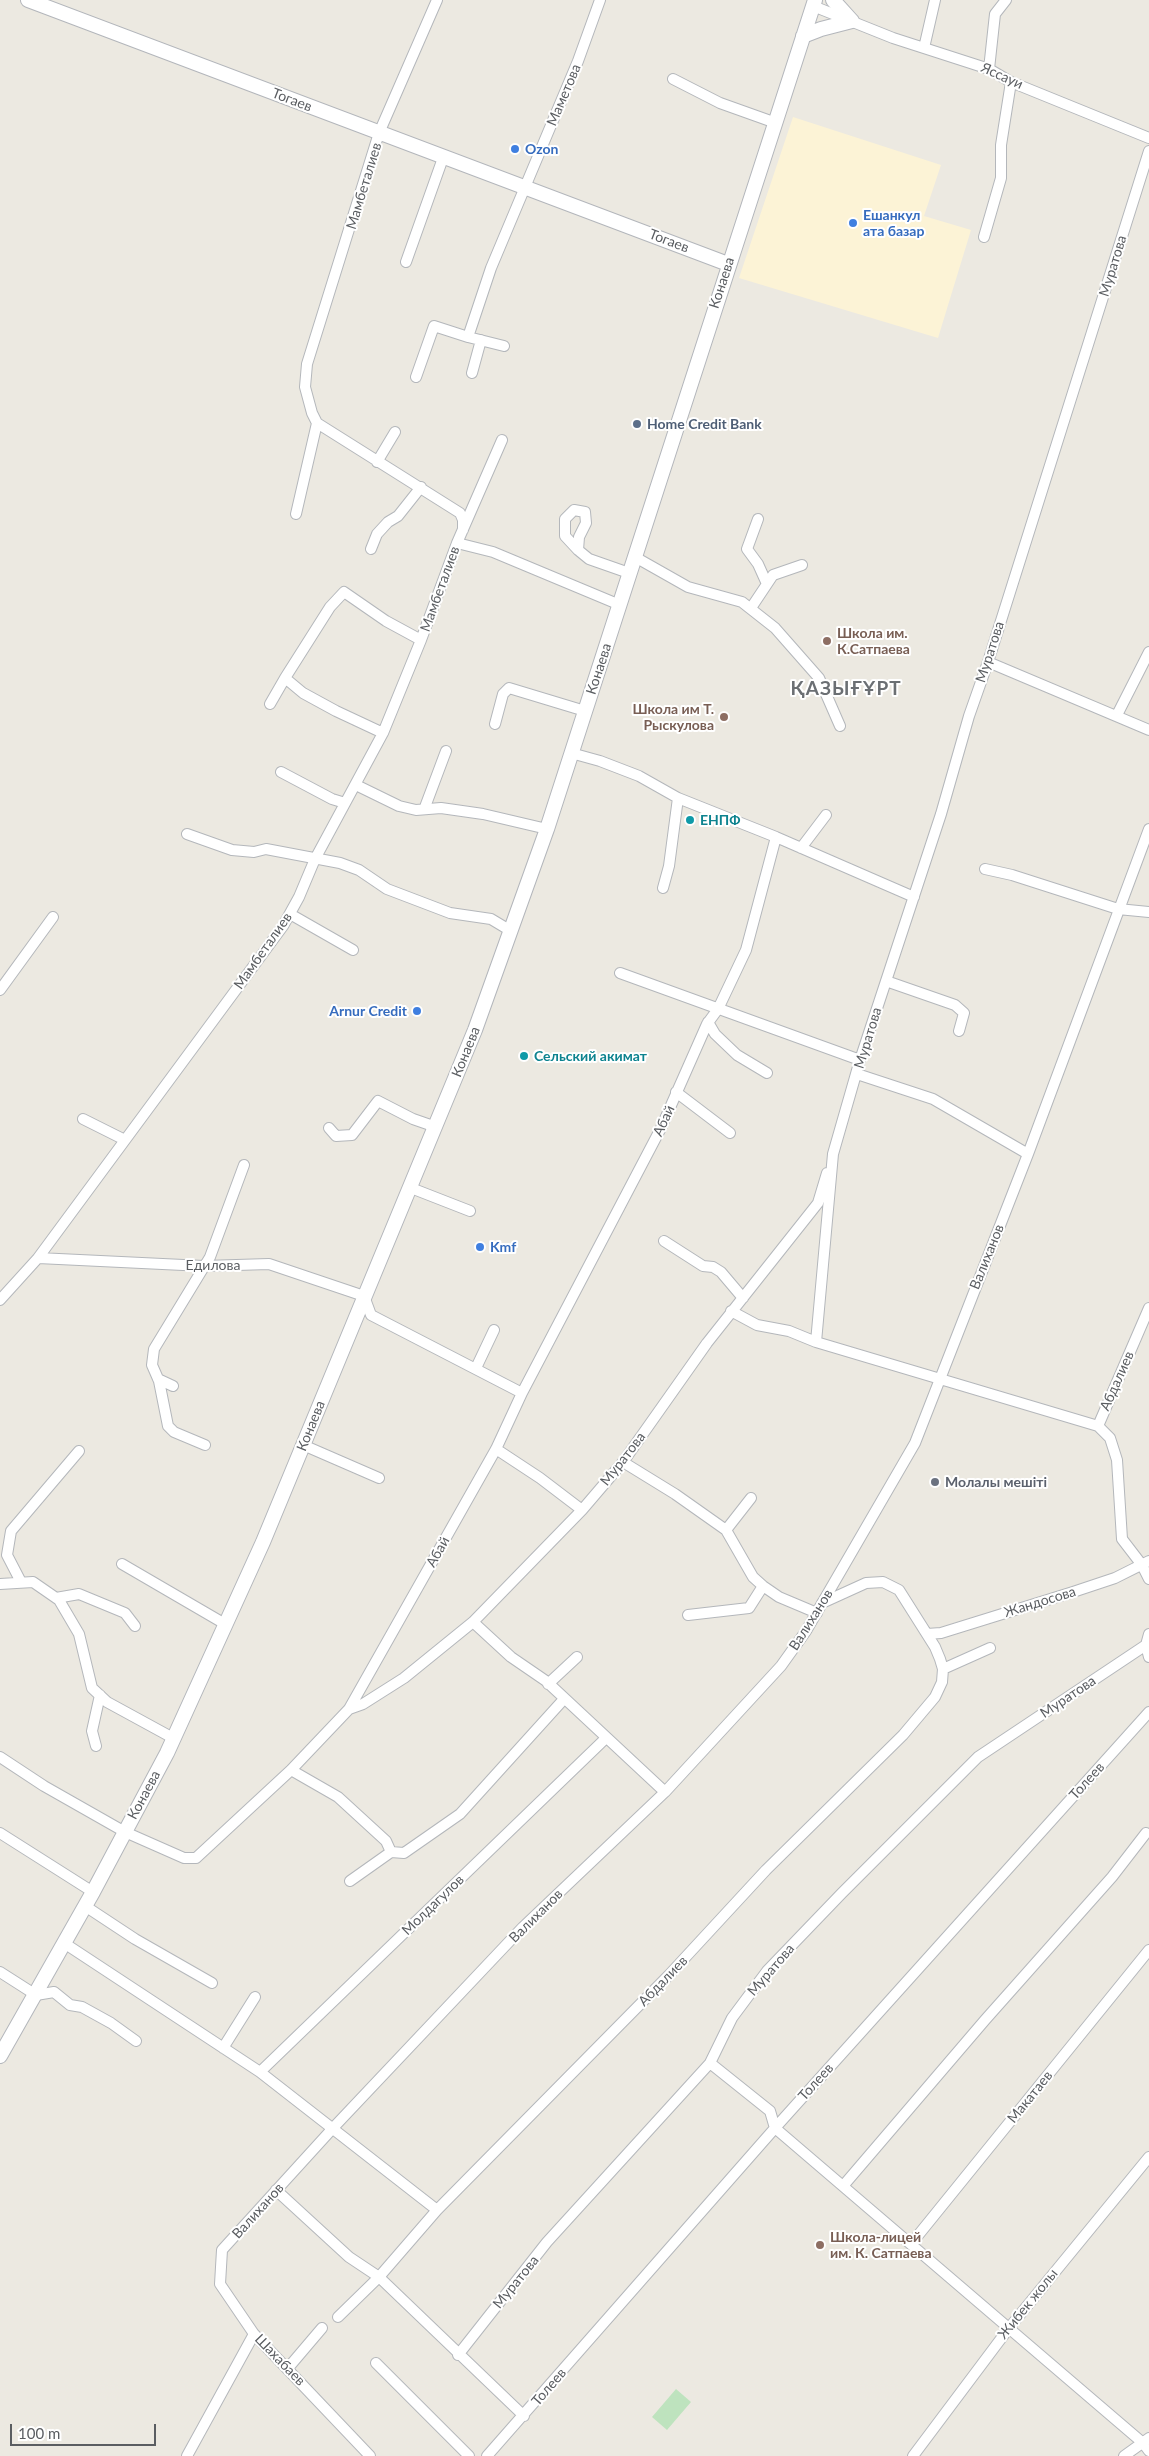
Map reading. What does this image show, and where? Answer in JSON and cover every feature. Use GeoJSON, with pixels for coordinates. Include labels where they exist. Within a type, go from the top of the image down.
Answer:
{"type":"FeatureCollection","features":[{"type":"Feature","properties":{"kind":"main road","name":"Тогаев"},"geometry":{"type":"LineString","coordinates":[[28,0],[728,264]]}},
{"type":"Feature","properties":{"kind":"main road"},"geometry":{"type":"LineString","coordinates":[[803,36],[852,21],[833,0]]}},
{"type":"Feature","properties":{"kind":"main road","name":"Конаева"},"geometry":{"type":"LineString","coordinates":[[0,2056],[93,1892],[173,1738],[303,1445],[475,1030],[571,754],[814,3]]}},
{"type":"Feature","properties":{"kind":"street","name":"Мамбеталиев"},"geometry":{"type":"LineString","coordinates":[[437,0],[379,133],[307,364],[305,387],[312,413],[317,423],[377,462],[422,487],[460,513],[463,520],[463,531]]}},
{"type":"Feature","properties":{"kind":"street","name":"Маметова"},"geometry":{"type":"LineString","coordinates":[[525,189],[578,61],[600,0]]}},
{"type":"Feature","properties":{"kind":"street"},"geometry":{"type":"LineString","coordinates":[[924,48],[935,0]]}},
{"type":"Feature","properties":{"kind":"street"},"geometry":{"type":"LineString","coordinates":[[990,69],[995,14],[1006,0]]}},
{"type":"Feature","properties":{"kind":"street","name":"Яссауи"},"geometry":{"type":"LineString","coordinates":[[814,3],[852,21],[924,48],[990,69],[1011,82],[1149,138]]}},
{"type":"Feature","properties":{"kind":"street"},"geometry":{"type":"LineString","coordinates":[[673,79],[720,103],[776,123]]}},
{"type":"Feature","properties":{"kind":"street"},"geometry":{"type":"LineString","coordinates":[[984,236],[1001,178],[1001,145],[1011,82]]}},
{"type":"Feature","properties":{"kind":"street","name":"Муратова"},"geometry":{"type":"LineString","coordinates":[[349,1709],[363,1704],[404,1678],[473,1622],[582,1510],[623,1462],[731,1311],[818,1203],[860,1060],[941,814],[969,716],[988,662],[1149,151]]}},
{"type":"Feature","properties":{"kind":"street"},"geometry":{"type":"LineString","coordinates":[[406,262],[443,158]]}},
{"type":"Feature","properties":{"kind":"street"},"geometry":{"type":"LineString","coordinates":[[468,337],[491,268],[525,189]]}},
{"type":"Feature","properties":{"kind":"street"},"geometry":{"type":"LineString","coordinates":[[416,377],[434,326],[504,346]]}},
{"type":"Feature","properties":{"kind":"street"},"geometry":{"type":"LineString","coordinates":[[472,372],[481,340]]}},
{"type":"Feature","properties":{"kind":"street"},"geometry":{"type":"LineString","coordinates":[[296,514],[317,423]]}},
{"type":"Feature","properties":{"kind":"street"},"geometry":{"type":"LineString","coordinates":[[377,462],[394,432]]}},
{"type":"Feature","properties":{"kind":"street","name":"Мамбеталиев"},"geometry":{"type":"LineString","coordinates":[[0,1300],[38,1258],[283,926],[315,859],[384,733],[457,543],[502,440]]}},
{"type":"Feature","properties":{"kind":"street"},"geometry":{"type":"LineString","coordinates":[[371,549],[378,534],[388,522],[398,516],[422,487]]}},
{"type":"Feature","properties":{"kind":"street"},"geometry":{"type":"LineString","coordinates":[[758,519],[747,549],[758,564],[767,584]]}},
{"type":"Feature","properties":{"kind":"street"},"geometry":{"type":"LineString","coordinates":[[457,543],[493,552],[620,605]]}},
{"type":"Feature","properties":{"kind":"street"},"geometry":{"type":"LineString","coordinates":[[578,550],[589,559],[629,573]]}},
{"type":"Feature","properties":{"kind":"street"},"geometry":{"type":"LineString","coordinates":[[635,557],[688,587],[742,602],[775,628],[819,678],[840,726]]}},
{"type":"Feature","properties":{"kind":"street"},"geometry":{"type":"LineString","coordinates":[[750,608],[773,575],[802,565]]}},
{"type":"Feature","properties":{"kind":"street"},"geometry":{"type":"LineString","coordinates":[[270,704],[330,607],[344,592],[386,621],[421,640]]}},
{"type":"Feature","properties":{"kind":"street"},"geometry":{"type":"LineString","coordinates":[[1117,715],[1149,652]]}},
{"type":"Feature","properties":{"kind":"street"},"geometry":{"type":"LineString","coordinates":[[988,662],[1149,730]]}},
{"type":"Feature","properties":{"kind":"street"},"geometry":{"type":"LineString","coordinates":[[285,678],[303,692],[336,711],[384,733]]}},
{"type":"Feature","properties":{"kind":"street"},"geometry":{"type":"LineString","coordinates":[[496,724],[503,694],[509,688],[585,711]]}},
{"type":"Feature","properties":{"kind":"street"},"geometry":{"type":"LineString","coordinates":[[425,808],[446,751]]}},
{"type":"Feature","properties":{"kind":"street"},"geometry":{"type":"LineString","coordinates":[[571,754],[600,761],[639,776],[678,798],[776,837],[914,898]]}},
{"type":"Feature","properties":{"kind":"street"},"geometry":{"type":"LineString","coordinates":[[281,772],[332,799],[345,803]]}},
{"type":"Feature","properties":{"kind":"street"},"geometry":{"type":"LineString","coordinates":[[356,785],[399,806],[416,810],[425,808],[483,814],[546,829]]}},
{"type":"Feature","properties":{"kind":"street"},"geometry":{"type":"LineString","coordinates":[[663,888],[670,866],[678,798]]}},
{"type":"Feature","properties":{"kind":"street"},"geometry":{"type":"LineString","coordinates":[[801,848],[826,815]]}},
{"type":"Feature","properties":{"kind":"street","name":"Валиханов"},"geometry":{"type":"LineString","coordinates":[[222,2250],[523,1927],[665,1792],[781,1666],[822,1604],[915,1443],[1028,1154],[1149,829]]}},
{"type":"Feature","properties":{"kind":"street"},"geometry":{"type":"LineString","coordinates":[[187,834],[232,850],[254,852],[266,850],[346,865],[359,870],[387,889],[450,913],[491,919],[511,931]]}},
{"type":"Feature","properties":{"kind":"street","name":"Абай"},"geometry":{"type":"LineString","coordinates":[[349,1709],[496,1449],[522,1393],[661,1128],[708,1022],[718,1009],[746,950],[776,837]]}},
{"type":"Feature","properties":{"kind":"street"},"geometry":{"type":"LineString","coordinates":[[985,869],[1012,875],[1118,909],[1149,912]]}},
{"type":"Feature","properties":{"kind":"street"},"geometry":{"type":"LineString","coordinates":[[290,914],[353,950]]}},
{"type":"Feature","properties":{"kind":"street"},"geometry":{"type":"LineString","coordinates":[[0,990],[53,917]]}},
{"type":"Feature","properties":{"kind":"street"},"geometry":{"type":"LineString","coordinates":[[620,973],[860,1060]]}},
{"type":"Feature","properties":{"kind":"street"},"geometry":{"type":"LineString","coordinates":[[886,981],[955,1004],[964,1013],[959,1031]]}},
{"type":"Feature","properties":{"kind":"street"},"geometry":{"type":"LineString","coordinates":[[708,1022],[715,1034],[737,1055],[767,1073]]}},
{"type":"Feature","properties":{"kind":"street"},"geometry":{"type":"LineString","coordinates":[[857,1074],[933,1099],[1028,1154]]}},
{"type":"Feature","properties":{"kind":"street"},"geometry":{"type":"LineString","coordinates":[[676,1092],[730,1133]]}},
{"type":"Feature","properties":{"kind":"street"},"geometry":{"type":"LineString","coordinates":[[329,1128],[336,1136],[352,1135],[378,1101],[413,1119],[436,1127]]}},
{"type":"Feature","properties":{"kind":"street"},"geometry":{"type":"LineString","coordinates":[[83,1119],[125,1140]]}},
{"type":"Feature","properties":{"kind":"street","name":"Муратова"},"geometry":{"type":"LineString","coordinates":[[816,1342],[833,1154]]}},
{"type":"Feature","properties":{"kind":"street"},"geometry":{"type":"LineString","coordinates":[[205,1445],[174,1432],[168,1426],[158,1379],[152,1365],[154,1349],[210,1257],[244,1165]]}},
{"type":"Feature","properties":{"kind":"street"},"geometry":{"type":"LineString","coordinates":[[411,1188],[470,1211]]}},
{"type":"Feature","properties":{"kind":"street"},"geometry":{"type":"LineString","coordinates":[[664,1241],[690,1260],[702,1266],[713,1267],[721,1272],[743,1298]]}},
{"type":"Feature","properties":{"kind":"street","name":"Едилова"},"geometry":{"type":"LineString","coordinates":[[38,1258],[204,1266],[269,1264],[364,1296]]}},
{"type":"Feature","properties":{"kind":"street"},"geometry":{"type":"LineString","coordinates":[[364,1296],[371,1315],[522,1393]]}},
{"type":"Feature","properties":{"kind":"street","name":"Абдалиев"},"geometry":{"type":"LineString","coordinates":[[1098,1426],[1149,1308]]}},
{"type":"Feature","properties":{"kind":"street"},"geometry":{"type":"LineString","coordinates":[[731,1311],[757,1325],[789,1332],[816,1342],[1098,1426],[1110,1438],[1117,1460],[1122,1539],[1146,1563],[1149,1578]]}},
{"type":"Feature","properties":{"kind":"street"},"geometry":{"type":"LineString","coordinates":[[476,1368],[494,1330]]}},
{"type":"Feature","properties":{"kind":"street"},"geometry":{"type":"LineString","coordinates":[[158,1379],[173,1386]]}},
{"type":"Feature","properties":{"kind":"street"},"geometry":{"type":"LineString","coordinates":[[303,1445],[379,1478]]}},
{"type":"Feature","properties":{"kind":"street"},"geometry":{"type":"LineString","coordinates":[[496,1449],[540,1478],[582,1510]]}},
{"type":"Feature","properties":{"kind":"street"},"geometry":{"type":"LineString","coordinates":[[21,1582],[7,1556],[11,1530],[79,1451]]}},
{"type":"Feature","properties":{"kind":"street"},"geometry":{"type":"LineString","coordinates":[[623,1462],[675,1494],[726,1530],[753,1577],[763,1586],[779,1597],[816,1613]]}},
{"type":"Feature","properties":{"kind":"street"},"geometry":{"type":"LineString","coordinates":[[726,1530],[751,1498]]}},
{"type":"Feature","properties":{"kind":"street","name":"Жандосова"},"geometry":{"type":"LineString","coordinates":[[927,1634],[941,1633],[1073,1592],[1115,1578],[1146,1563]]}},
{"type":"Feature","properties":{"kind":"street"},"geometry":{"type":"LineString","coordinates":[[122,1564],[225,1624]]}},
{"type":"Feature","properties":{"kind":"street"},"geometry":{"type":"LineString","coordinates":[[0,1584],[34,1582],[56,1598],[79,1634],[92,1688],[107,1702],[173,1738]]}},
{"type":"Feature","properties":{"kind":"street"},"geometry":{"type":"LineString","coordinates":[[822,1604],[866,1583],[883,1582],[899,1590],[935,1647],[943,1669],[990,1648]]}},
{"type":"Feature","properties":{"kind":"street"},"geometry":{"type":"LineString","coordinates":[[688,1615],[749,1608],[763,1586]]}},
{"type":"Feature","properties":{"kind":"street"},"geometry":{"type":"LineString","coordinates":[[56,1598],[79,1594],[125,1613],[134,1626]]}},
{"type":"Feature","properties":{"kind":"street"},"geometry":{"type":"LineString","coordinates":[[473,1622],[511,1657],[548,1684],[665,1792]]}},
{"type":"Feature","properties":{"kind":"street"},"geometry":{"type":"LineString","coordinates":[[1149,1634],[1146,1645],[1149,1657]]}},
{"type":"Feature","properties":{"kind":"street","name":"Муратова"},"geometry":{"type":"LineString","coordinates":[[458,2355],[547,2242],[710,2063],[732,2018],[767,1971],[978,1757],[1146,1645]]}},
{"type":"Feature","properties":{"kind":"street"},"geometry":{"type":"LineString","coordinates":[[548,1684],[577,1657]]}},
{"type":"Feature","properties":{"kind":"street","name":"Абдалиев"},"geometry":{"type":"LineString","coordinates":[[338,2317],[379,2277],[437,2210],[669,1975],[766,1870],[903,1735],[935,1698],[942,1682],[943,1669]]}},
{"type":"Feature","properties":{"kind":"street"},"geometry":{"type":"LineString","coordinates":[[96,1746],[92,1731],[100,1695]]}},
{"type":"Feature","properties":{"kind":"street"},"geometry":{"type":"LineString","coordinates":[[350,1881],[391,1852],[404,1852],[460,1814],[564,1699]]}},
{"type":"Feature","properties":{"kind":"street"},"geometry":{"type":"LineString","coordinates":[[0,1758],[44,1786],[125,1832],[184,1858],[196,1858],[291,1770],[349,1709]]}},
{"type":"Feature","properties":{"kind":"street","name":"Толеев"},"geometry":{"type":"LineString","coordinates":[[488,2455],[775,2128],[1149,1712]]}},
{"type":"Feature","properties":{"kind":"street","name":"Молдагулов"},"geometry":{"type":"LineString","coordinates":[[260,2072],[606,1738]]}},
{"type":"Feature","properties":{"kind":"street"},"geometry":{"type":"LineString","coordinates":[[291,1770],[338,1798],[386,1841],[391,1852]]}},
{"type":"Feature","properties":{"kind":"street"},"geometry":{"type":"LineString","coordinates":[[0,1832],[93,1892]]}},
{"type":"Feature","properties":{"kind":"street"},"geometry":{"type":"LineString","coordinates":[[843,2186],[985,2020],[1112,1877],[1146,1833]]}},
{"type":"Feature","properties":{"kind":"street"},"geometry":{"type":"LineString","coordinates":[[85,1906],[135,1939],[212,1982]]}},
{"type":"Feature","properties":{"kind":"street"},"geometry":{"type":"LineString","coordinates":[[64,1943],[260,2072],[437,2210]]}},
{"type":"Feature","properties":{"kind":"street","name":"Макатаев"},"geometry":{"type":"LineString","coordinates":[[911,2244],[1149,1950]]}},
{"type":"Feature","properties":{"kind":"street"},"geometry":{"type":"LineString","coordinates":[[0,1972],[36,1995],[54,1992],[70,2005],[82,2007],[111,2022],[136,2041]]}},
{"type":"Feature","properties":{"kind":"street"},"geometry":{"type":"LineString","coordinates":[[223,2048],[255,1997]]}},
{"type":"Feature","properties":{"kind":"street"},"geometry":{"type":"LineString","coordinates":[[710,2063],[770,2111],[775,2128],[1147,2444],[1124,2456]]}},
{"type":"Feature","properties":{"kind":"street","name":"Жибек жолы"},"geometry":{"type":"LineString","coordinates":[[913,2456],[1009,2328],[1149,2157]]}},
{"type":"Feature","properties":{"kind":"street"},"geometry":{"type":"LineString","coordinates":[[276,2190],[349,2257],[379,2277],[458,2355],[524,2416]]}},
{"type":"Feature","properties":{"kind":"street","name":"Шахабаев"},"geometry":{"type":"LineString","coordinates":[[222,2250],[220,2284],[254,2334],[370,2456]]}},
{"type":"Feature","properties":{"kind":"street"},"geometry":{"type":"LineString","coordinates":[[288,2368],[322,2328]]}},
{"type":"Feature","properties":{"kind":"street"},"geometry":{"type":"LineString","coordinates":[[187,2456],[254,2334]]}},
{"type":"Feature","properties":{"kind":"street"},"geometry":{"type":"LineString","coordinates":[[376,2363],[469,2456]]}},
{"type":"Feature","properties":{"kind":"shaded area","name":"Ешанкул ата базар"},"geometry":{"type":"Polygon","coordinates":[[[793,117],[941,165],[924,216],[971,230],[938,338],[739,278],[793,117]]]}},
{"type":"Feature","properties":{"kind":"green space"},"geometry":{"type":"Polygon","coordinates":[[[676,2389],[691,2402],[667,2430],[652,2417],[676,2389]]]}},
{"type":"Feature","properties":{"kind":"place","name":"Ozon"},"geometry":{"type":"Point","coordinates":[515,149]}},
{"type":"Feature","properties":{"kind":"place","name":"Ешанкул ата базар"},"geometry":{"type":"Point","coordinates":[853,223]}},
{"type":"Feature","properties":{"kind":"place","name":"Home Credit Bank"},"geometry":{"type":"Point","coordinates":[637,424]}},
{"type":"Feature","properties":{"kind":"place","name":"Школа им. К.Сатпаева"},"geometry":{"type":"Point","coordinates":[827,641]}},
{"type":"Feature","properties":{"kind":"place","name":"Школа им Т. Рыскулова"},"geometry":{"type":"Point","coordinates":[724,717]}},
{"type":"Feature","properties":{"kind":"place","name":"ЕНПФ"},"geometry":{"type":"Point","coordinates":[690,820]}},
{"type":"Feature","properties":{"kind":"place","name":"Arnur Credit"},"geometry":{"type":"Point","coordinates":[417,1011]}},
{"type":"Feature","properties":{"kind":"place","name":"Сельский акимат"},"geometry":{"type":"Point","coordinates":[524,1056]}},
{"type":"Feature","properties":{"kind":"place","name":"Kmf"},"geometry":{"type":"Point","coordinates":[480,1247]}},
{"type":"Feature","properties":{"kind":"place","name":"Молалы мешіті"},"geometry":{"type":"Point","coordinates":[935,1482]}},
{"type":"Feature","properties":{"kind":"place","name":"Школа-лицей им. К. Сатпаева"},"geometry":{"type":"Point","coordinates":[820,2245]}},
{"type":"Feature","properties":{"kind":"district","name":"ҚАЗЫҒҰРТ"},"geometry":{"type":"Point","coordinates":[846,689]}}]}
